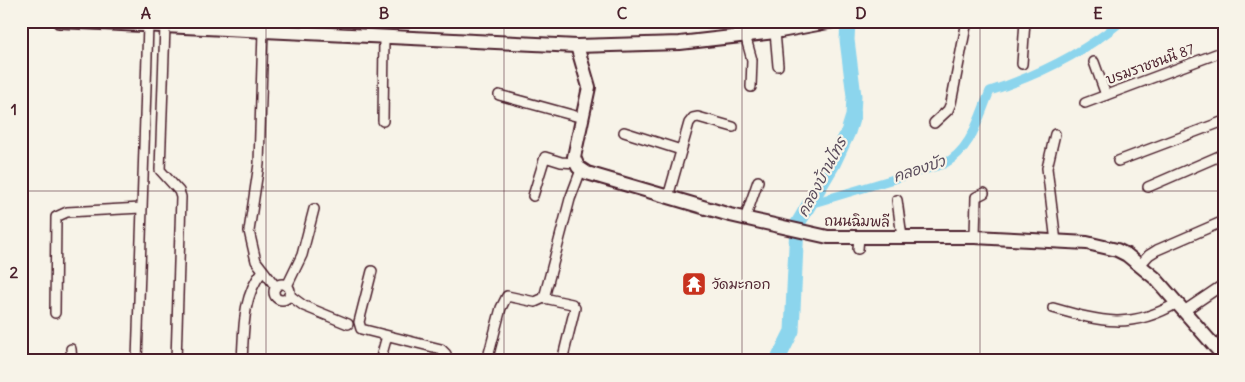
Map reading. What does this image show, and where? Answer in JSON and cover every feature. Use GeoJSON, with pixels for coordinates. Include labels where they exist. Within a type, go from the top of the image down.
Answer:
{"type":"FeatureCollection","features":[{"type":"Feature","properties":{"kind":"street"},"geometry":{"type":"LineString","coordinates":[[59,21],[165,26],[235,25],[384,38],[577,46],[646,46],[745,36],[829,22]]}},
{"type":"Feature","properties":{"kind":"street"},"geometry":{"type":"LineString","coordinates":[[934,123],[948,110],[951,103],[967,21]]}},
{"type":"Feature","properties":{"kind":"street"},"geometry":{"type":"LineString","coordinates":[[1022,64],[1025,21]]}},
{"type":"Feature","properties":{"kind":"street"},"geometry":{"type":"LineString","coordinates":[[137,361],[148,25]]}},
{"type":"Feature","properties":{"kind":"street"},"geometry":{"type":"LineString","coordinates":[[165,26],[160,170],[179,191],[181,197],[176,361]]}},
{"type":"Feature","properties":{"kind":"street"},"geometry":{"type":"LineString","coordinates":[[264,28],[259,164],[250,231],[251,247],[262,272],[276,287]]}},
{"type":"Feature","properties":{"kind":"street"},"geometry":{"type":"LineString","coordinates":[[775,32],[778,66]]}},
{"type":"Feature","properties":{"kind":"street"},"geometry":{"type":"LineString","coordinates":[[745,36],[752,60],[751,87]]}},
{"type":"Feature","properties":{"kind":"street"},"geometry":{"type":"LineString","coordinates":[[383,121],[384,38]]}},
{"type":"Feature","properties":{"kind":"street"},"geometry":{"type":"LineString","coordinates":[[544,298],[578,166],[574,150],[583,118],[588,87],[577,46]]}},
{"type":"Feature","properties":{"kind":"street","name":"บรมราชชนนี 87"},"geometry":{"type":"LineString","coordinates":[[1085,103],[1224,51]]}},
{"type":"Feature","properties":{"kind":"street"},"geometry":{"type":"LineString","coordinates":[[1094,62],[1106,95]]}},
{"type":"Feature","properties":{"kind":"street"},"geometry":{"type":"LineString","coordinates":[[499,95],[583,118]]}},
{"type":"Feature","properties":{"kind":"street"},"geometry":{"type":"LineString","coordinates":[[668,198],[681,150],[693,118],[698,117],[733,127]]}},
{"type":"Feature","properties":{"kind":"street"},"geometry":{"type":"LineString","coordinates":[[1118,161],[1224,121]]}},
{"type":"Feature","properties":{"kind":"street"},"geometry":{"type":"LineString","coordinates":[[624,132],[681,150]]}},
{"type":"Feature","properties":{"kind":"street"},"geometry":{"type":"LineString","coordinates":[[1055,134],[1047,168],[1056,242]]}},
{"type":"Feature","properties":{"kind":"street"},"geometry":{"type":"LineString","coordinates":[[1148,187],[1224,154]]}},
{"type":"Feature","properties":{"kind":"street"},"geometry":{"type":"LineString","coordinates":[[533,196],[545,157],[578,166]]}},
{"type":"Feature","properties":{"kind":"street","name":"ถนนฉิมพลี"},"geometry":{"type":"LineString","coordinates":[[578,166],[668,198],[790,230],[858,243],[902,237],[975,237],[1087,243],[1117,250],[1156,278],[1224,357]]}},
{"type":"Feature","properties":{"kind":"street"},"geometry":{"type":"LineString","coordinates":[[745,219],[758,181]]}},
{"type":"Feature","properties":{"kind":"street"},"geometry":{"type":"LineString","coordinates":[[975,237],[976,197],[984,193]]}},
{"type":"Feature","properties":{"kind":"street"},"geometry":{"type":"LineString","coordinates":[[897,200],[902,237]]}},
{"type":"Feature","properties":{"kind":"street"},"geometry":{"type":"LineString","coordinates":[[55,313],[56,218],[67,212],[141,208]]}},
{"type":"Feature","properties":{"kind":"street"},"geometry":{"type":"LineString","coordinates":[[276,287],[274,293],[278,298],[284,300],[302,255],[314,209]]}},
{"type":"Feature","properties":{"kind":"street"},"geometry":{"type":"LineString","coordinates":[[1140,265],[1149,255],[1157,250],[1224,221]]}},
{"type":"Feature","properties":{"kind":"street"},"geometry":{"type":"LineString","coordinates":[[372,271],[359,326],[365,331],[441,349],[446,354],[445,361]]}},
{"type":"Feature","properties":{"kind":"street"},"geometry":{"type":"LineString","coordinates":[[242,361],[247,303],[254,282],[262,272]]}},
{"type":"Feature","properties":{"kind":"street"},"geometry":{"type":"LineString","coordinates":[[276,287],[284,284],[288,291],[304,306],[348,324]]}},
{"type":"Feature","properties":{"kind":"street"},"geometry":{"type":"LineString","coordinates":[[1053,308],[1108,322],[1135,320],[1181,307],[1224,284]]}},
{"type":"Feature","properties":{"kind":"street"},"geometry":{"type":"LineString","coordinates":[[487,361],[501,308],[507,296],[535,302],[544,298],[572,304],[575,308],[562,361]]}},
{"type":"Feature","properties":{"kind":"street"},"geometry":{"type":"LineString","coordinates":[[380,361],[387,336]]}},
{"type":"Feature","properties":{"kind":"street"},"geometry":{"type":"LineString","coordinates":[[71,349],[72,361]]}},
{"type":"Feature","properties":{"kind":"waterway","name":"คลองบ้านไทร"},"geometry":{"type":"LineString","coordinates":[[777,361],[792,331],[797,225],[833,164],[848,132],[853,116],[854,96],[847,40],[848,21]]}},
{"type":"Feature","properties":{"kind":"waterway","name":"คลองบัว"},"geometry":{"type":"LineString","coordinates":[[810,204],[944,164],[954,158],[968,142],[990,91],[1043,71],[1091,44],[1122,21]]}},
{"type":"Feature","properties":{"kind":"place","name":"วัดมะกอก"},"geometry":{"type":"Point","coordinates":[694,284]}}]}
